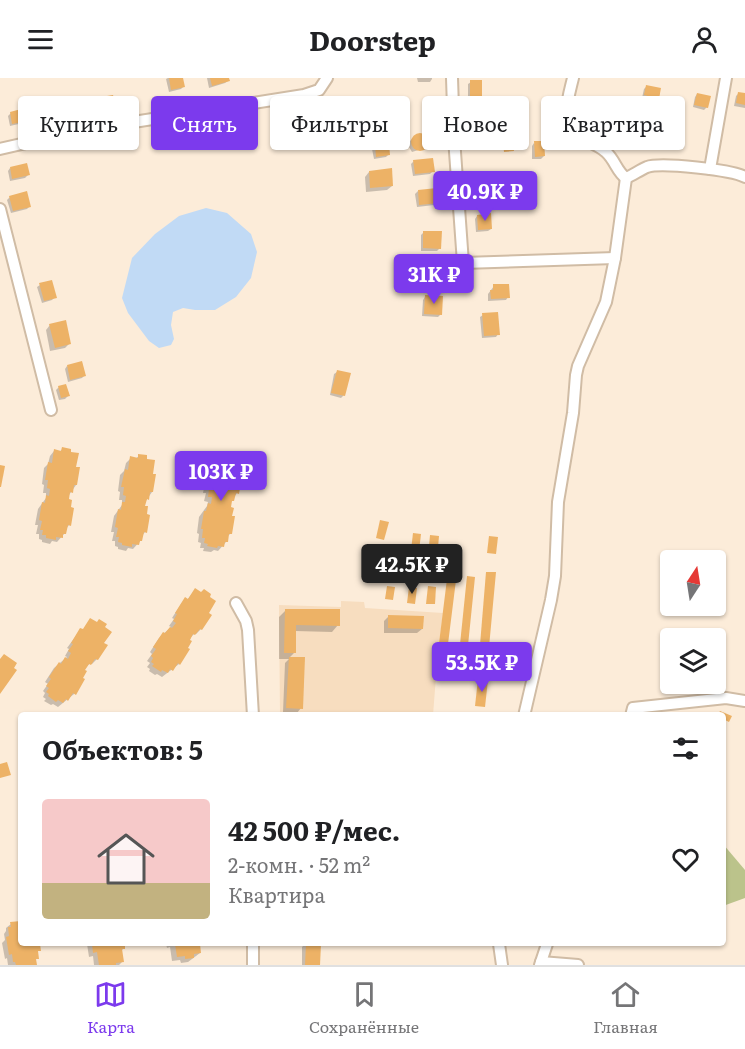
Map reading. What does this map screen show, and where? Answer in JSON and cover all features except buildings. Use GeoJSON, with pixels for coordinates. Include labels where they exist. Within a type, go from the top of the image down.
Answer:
{"type":"FeatureCollection","features":[{"type":"Feature","properties":{"kind":"street"},"geometry":{"type":"LineString","coordinates":[[0,149],[83,130],[304,95],[319,90],[327,78]]}},
{"type":"Feature","properties":{"kind":"street"},"geometry":{"type":"LineString","coordinates":[[452,78],[463,263],[615,258]]}},
{"type":"Feature","properties":{"kind":"street"},"geometry":{"type":"LineString","coordinates":[[573,78],[567,115],[569,128],[576,135],[598,145],[605,151],[626,178]]}},
{"type":"Feature","properties":{"kind":"street"},"geometry":{"type":"LineString","coordinates":[[710,169],[726,78]]}},
{"type":"Feature","properties":{"kind":"street"},"geometry":{"type":"LineString","coordinates":[[626,178],[648,166],[685,166],[745,177]]}},
{"type":"Feature","properties":{"kind":"street"},"geometry":{"type":"LineString","coordinates":[[525,712],[555,576],[558,502],[573,413],[576,375],[606,303],[626,178]]}},
{"type":"Feature","properties":{"kind":"street"},"geometry":{"type":"LineString","coordinates":[[0,209],[51,410]]}},
{"type":"Feature","properties":{"kind":"street"},"geometry":{"type":"LineString","coordinates":[[236,603],[246,621],[248,630],[253,712]]}},
{"type":"Feature","properties":{"kind":"street"},"geometry":{"type":"LineString","coordinates":[[632,712],[633,708],[726,698],[745,701]]}},
{"type":"Feature","properties":{"kind":"street"},"geometry":{"type":"LineString","coordinates":[[253,946],[253,965]]}},
{"type":"Feature","properties":{"kind":"street"},"geometry":{"type":"LineString","coordinates":[[499,946],[502,965]]}},
{"type":"Feature","properties":{"kind":"street"},"geometry":{"type":"LineString","coordinates":[[547,946],[540,964],[578,965]]}},
{"type":"Feature","properties":{"kind":"shaded area"},"geometry":{"type":"Polygon","coordinates":[[[341,601],[364,602],[365,608],[443,613],[433,712],[280,712],[279,605],[341,607],[341,601]]]}},
{"type":"Feature","properties":{"kind":"green space"},"geometry":{"type":"Polygon","coordinates":[[[726,848],[745,870],[745,898],[726,905],[726,848]]]}},
{"type":"Feature","properties":{"kind":"water"},"geometry":{"type":"Polygon","coordinates":[[[206,208],[227,213],[251,234],[257,252],[251,278],[236,297],[215,310],[183,308],[173,312],[171,325],[174,339],[171,345],[159,348],[149,341],[128,313],[122,298],[132,258],[155,234],[179,216],[206,208]]]}}]}
